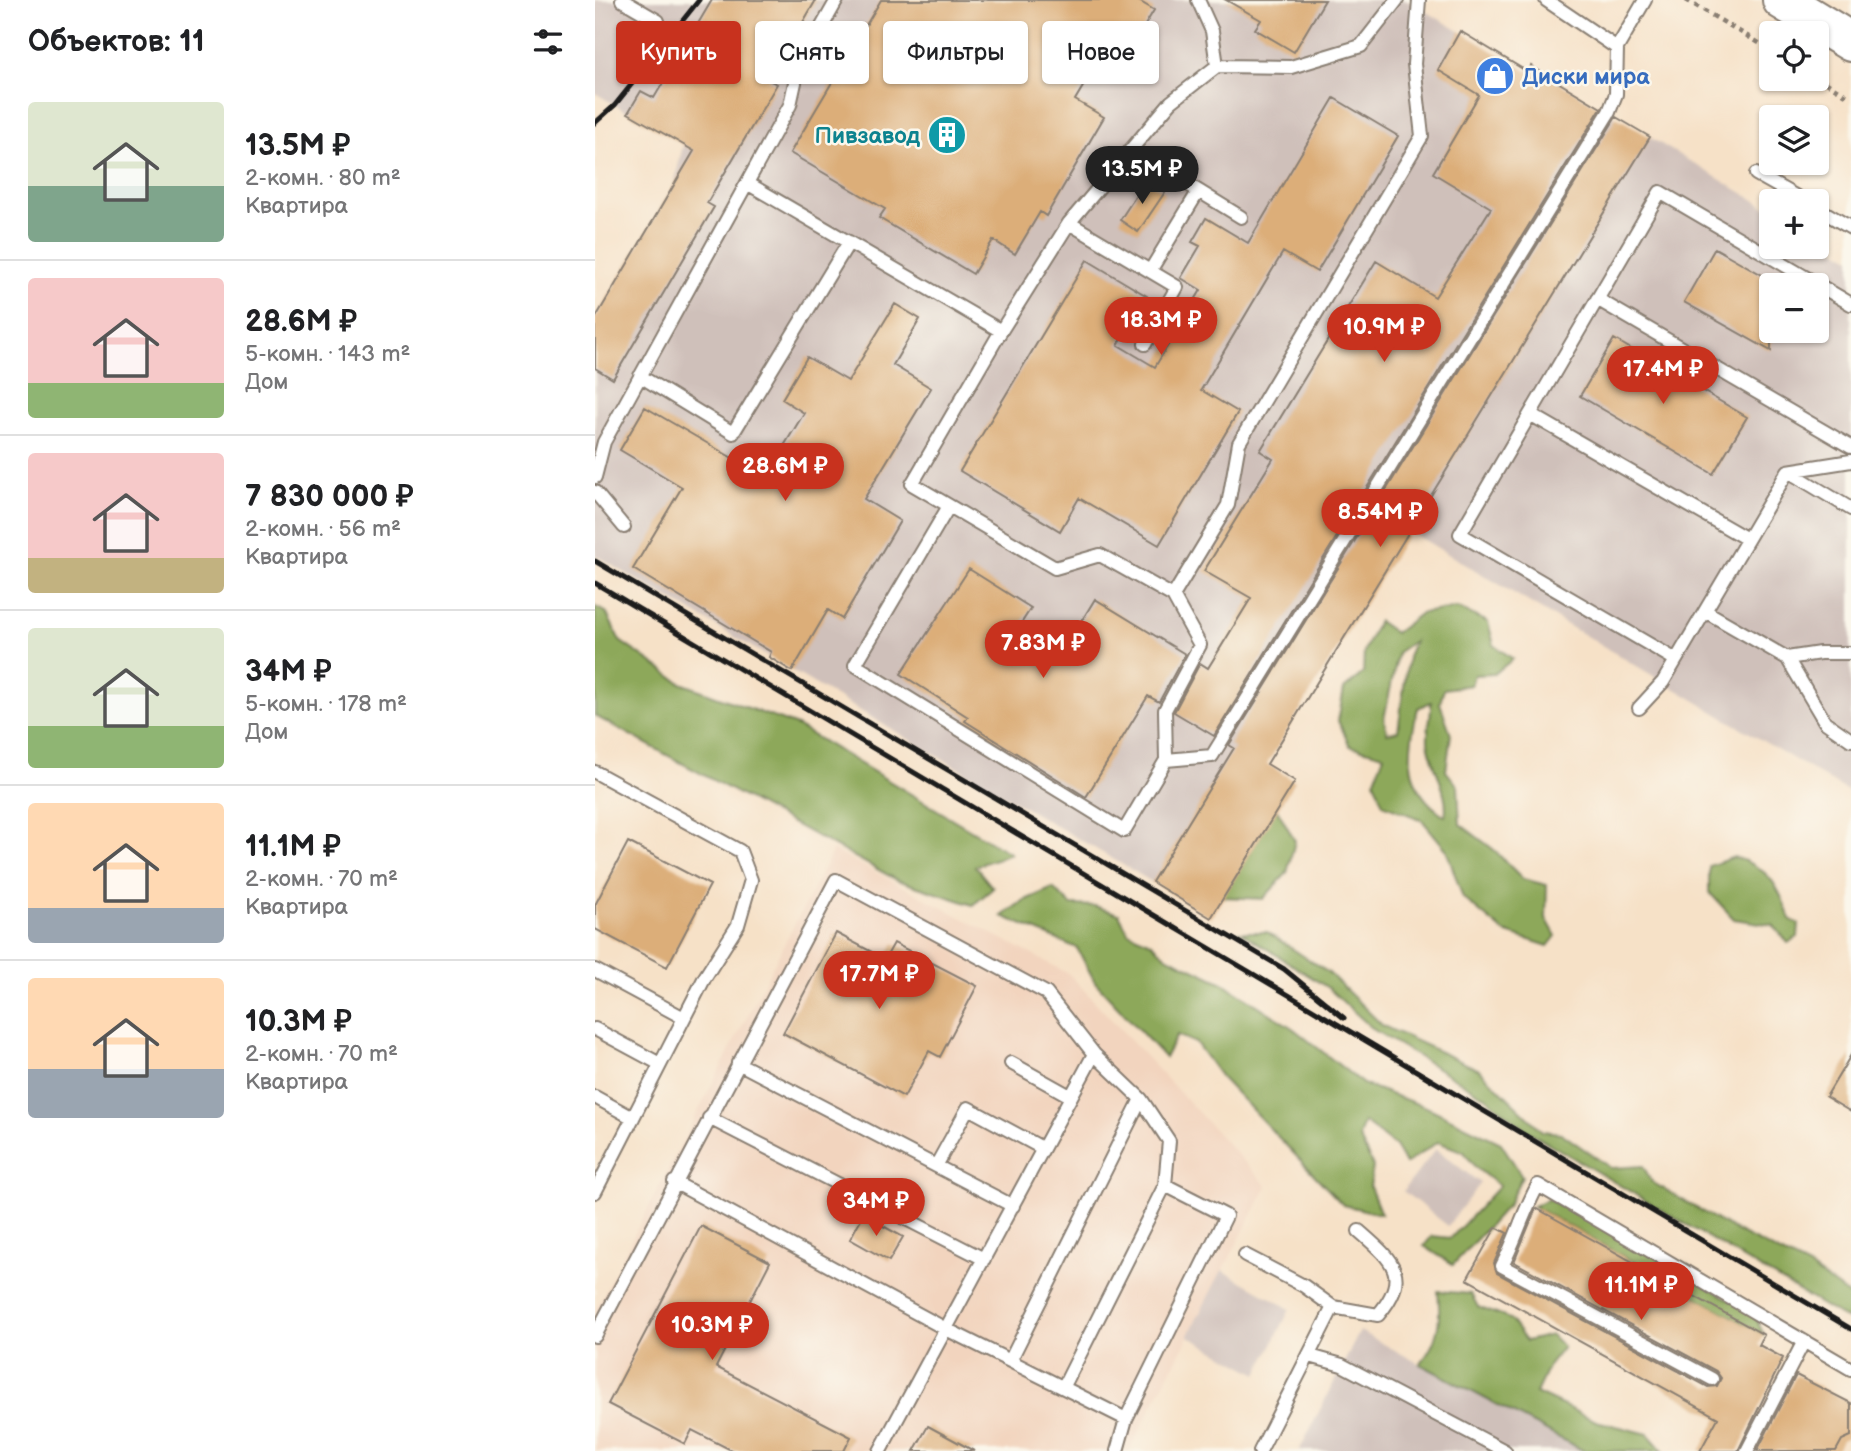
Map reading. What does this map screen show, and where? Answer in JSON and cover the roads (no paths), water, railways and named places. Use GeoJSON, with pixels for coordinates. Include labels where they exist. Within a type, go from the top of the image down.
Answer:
{"type":"FeatureCollection","features":[{"type":"Feature","properties":{"kind":"main road"},"geometry":{"type":"LineString","coordinates":[[1782,0],[1851,42]]}},
{"type":"Feature","properties":{"kind":"lane"},"geometry":{"type":"LineString","coordinates":[[622,0],[658,21]]}},
{"type":"Feature","properties":{"kind":"lane"},"geometry":{"type":"LineString","coordinates":[[595,477],[604,442],[790,105],[798,69],[837,0]]}},
{"type":"Feature","properties":{"kind":"lane"},"geometry":{"type":"LineString","coordinates":[[1198,0],[1212,31],[1217,66]]}},
{"type":"Feature","properties":{"kind":"lane"},"geometry":{"type":"LineString","coordinates":[[949,506],[855,665],[1124,831],[1166,760],[1165,710],[1200,645],[1173,596],[1100,555],[1055,568],[912,484],[1001,331],[1069,223],[1171,102],[1217,66],[1291,67],[1361,46],[1397,0]]}},
{"type":"Feature","properties":{"kind":"lane"},"geometry":{"type":"LineString","coordinates":[[1173,596],[1228,505],[1239,443],[1422,136],[1414,64],[1419,0]]}},
{"type":"Feature","properties":{"kind":"lane"},"geometry":{"type":"LineString","coordinates":[[1546,0],[1617,48]]}},
{"type":"Feature","properties":{"kind":"lane"},"geometry":{"type":"LineString","coordinates":[[1166,760],[1212,756],[1609,112],[1616,94],[1617,48],[1645,0]]}},
{"type":"Feature","properties":{"kind":"lane"},"geometry":{"type":"LineString","coordinates":[[1132,150],[1241,217]]}},
{"type":"Feature","properties":{"kind":"lane"},"geometry":{"type":"LineString","coordinates":[[1756,174],[1783,189]]}},
{"type":"Feature","properties":{"kind":"lane"},"geometry":{"type":"LineString","coordinates":[[747,183],[1001,331]]}},
{"type":"Feature","properties":{"kind":"lane"},"geometry":{"type":"LineString","coordinates":[[1150,271],[1198,192]]}},
{"type":"Feature","properties":{"kind":"lane"},"geometry":{"type":"LineString","coordinates":[[1676,660],[1460,534],[1660,192],[1851,304]]}},
{"type":"Feature","properties":{"kind":"lane"},"geometry":{"type":"LineString","coordinates":[[1829,215],[1851,228]]}},
{"type":"Feature","properties":{"kind":"lane"},"geometry":{"type":"LineString","coordinates":[[1069,223],[1177,288],[1145,344]]}},
{"type":"Feature","properties":{"kind":"lane"},"geometry":{"type":"LineString","coordinates":[[641,376],[733,433],[849,242]]}},
{"type":"Feature","properties":{"kind":"lane"},"geometry":{"type":"LineString","coordinates":[[1597,299],[1851,447]]}},
{"type":"Feature","properties":{"kind":"lane"},"geometry":{"type":"LineString","coordinates":[[1530,414],[1747,539]]}},
{"type":"Feature","properties":{"kind":"lane"},"geometry":{"type":"LineString","coordinates":[[1639,708],[1664,682],[1788,471],[1851,461]]}},
{"type":"Feature","properties":{"kind":"lane"},"geometry":{"type":"LineString","coordinates":[[1788,471],[1851,509]]}},
{"type":"Feature","properties":{"kind":"lane"},"geometry":{"type":"LineString","coordinates":[[595,492],[624,527]]}},
{"type":"Feature","properties":{"kind":"lane"},"geometry":{"type":"LineString","coordinates":[[1705,611],[1787,658],[1825,722],[1851,740]]}},
{"type":"Feature","properties":{"kind":"lane"},"geometry":{"type":"LineString","coordinates":[[1787,658],[1820,653],[1851,653]]}},
{"type":"Feature","properties":{"kind":"lane"},"geometry":{"type":"LineString","coordinates":[[595,772],[740,851],[751,880],[738,925],[684,1018],[633,1118],[601,1166],[595,1192]]}},
{"type":"Feature","properties":{"kind":"lane"},"geometry":{"type":"LineString","coordinates":[[595,1336],[674,1182],[836,880],[1047,993],[1094,1054],[1141,1099],[1169,1141],[1165,1185],[1064,1386]]}},
{"type":"Feature","properties":{"kind":"lane"},"geometry":{"type":"LineString","coordinates":[[595,970],[684,1018]]}},
{"type":"Feature","properties":{"kind":"lane"},"geometry":{"type":"LineString","coordinates":[[595,1029],[660,1064]]}},
{"type":"Feature","properties":{"kind":"lane"},"geometry":{"type":"LineString","coordinates":[[880,1451],[1094,1054]]}},
{"type":"Feature","properties":{"kind":"lane"},"geometry":{"type":"LineString","coordinates":[[738,1063],[1013,1206]]}},
{"type":"Feature","properties":{"kind":"lane"},"geometry":{"type":"LineString","coordinates":[[1011,1063],[1070,1096]]}},
{"type":"Feature","properties":{"kind":"lane"},"geometry":{"type":"LineString","coordinates":[[595,1097],[633,1118]]}},
{"type":"Feature","properties":{"kind":"lane"},"geometry":{"type":"LineString","coordinates":[[1010,1361],[1141,1099]]}},
{"type":"Feature","properties":{"kind":"lane"},"geometry":{"type":"LineString","coordinates":[[936,1166],[968,1108],[1042,1147]]}},
{"type":"Feature","properties":{"kind":"lane"},"geometry":{"type":"LineString","coordinates":[[709,1118],[984,1259]]}},
{"type":"Feature","properties":{"kind":"lane"},"geometry":{"type":"LineString","coordinates":[[674,1182],[944,1328],[1126,1419]]}},
{"type":"Feature","properties":{"kind":"lane"},"geometry":{"type":"LineString","coordinates":[[1117,1451],[1126,1419],[1226,1216],[1165,1185]]}},
{"type":"Feature","properties":{"kind":"lane"},"geometry":{"type":"LineString","coordinates":[[1712,1379],[1502,1266],[1518,1233],[1520,1216],[1538,1185],[1851,1369]]}},
{"type":"Feature","properties":{"kind":"lane"},"geometry":{"type":"LineString","coordinates":[[1245,1255],[1304,1286],[1333,1307],[1378,1315],[1391,1301],[1397,1280],[1392,1260],[1359,1231]]}},
{"type":"Feature","properties":{"kind":"lane"},"geometry":{"type":"LineString","coordinates":[[1259,1451],[1333,1307]]}},
{"type":"Feature","properties":{"kind":"lane"},"geometry":{"type":"LineString","coordinates":[[1747,1451],[1804,1341]]}},
{"type":"Feature","properties":{"kind":"lane"},"geometry":{"type":"LineString","coordinates":[[1310,1356],[1342,1365],[1505,1451]]}},
{"type":"Feature","properties":{"kind":"railway"},"geometry":{"type":"LineString","coordinates":[[595,123],[615,105],[699,0]]}},
{"type":"Feature","properties":{"kind":"railway"},"geometry":{"type":"LineString","coordinates":[[595,561],[1284,969],[1344,1018]]}},
{"type":"Feature","properties":{"kind":"railway"},"geometry":{"type":"LineString","coordinates":[[595,583],[1851,1329]]}},
{"type":"Feature","properties":{"kind":"place","name":"Диски мира"},"geometry":{"type":"Point","coordinates":[1495,76]}},
{"type":"Feature","properties":{"kind":"place","name":"Пивзавод"},"geometry":{"type":"Point","coordinates":[947,135]}}]}
